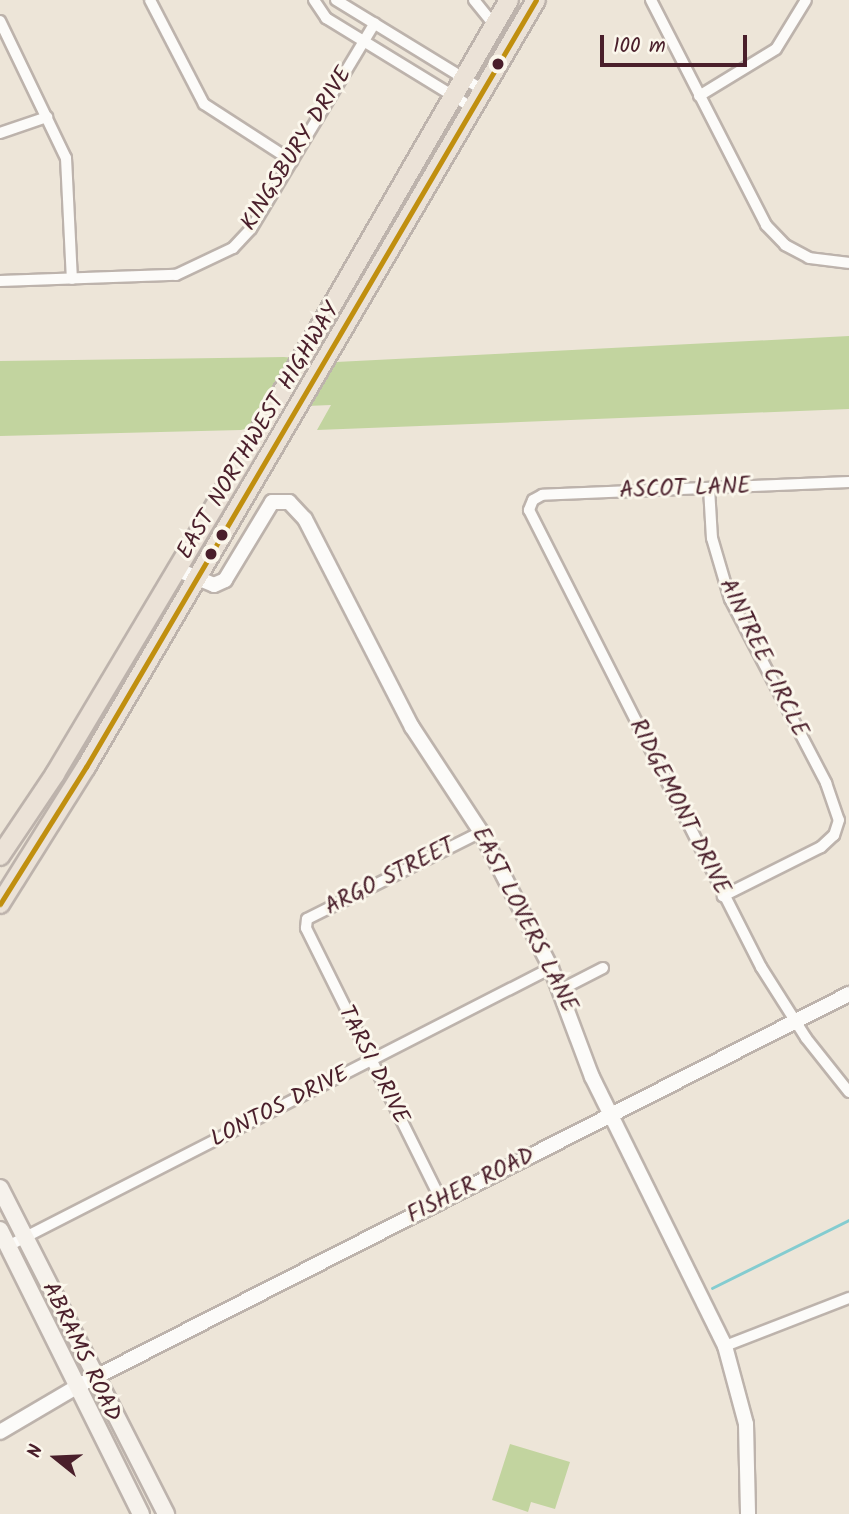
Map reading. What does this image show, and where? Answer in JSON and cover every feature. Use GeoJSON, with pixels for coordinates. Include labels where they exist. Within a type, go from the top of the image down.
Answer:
{"type":"FeatureCollection","features":[{"type":"Feature","properties":{"kind":"main road","name":"EAST NORTHWEST HIGHWAY"},"geometry":{"type":"LineString","coordinates":[[320,346],[454,94],[509,0]]}},
{"type":"Feature","properties":{"kind":"main road","name":"EAST NORTHWEST HIGHWAY"},"geometry":{"type":"LineString","coordinates":[[0,856],[80,732],[176,569],[259,449],[320,346],[473,108],[536,0]]}},
{"type":"Feature","properties":{"kind":"main road","name":"EAST NORTHWEST HIGHWAY"},"geometry":{"type":"LineString","coordinates":[[0,904],[100,744],[197,579],[259,449]]}},
{"type":"Feature","properties":{"kind":"main road"},"geometry":{"type":"LineString","coordinates":[[80,732],[100,744]]}},
{"type":"Feature","properties":{"kind":"main road","name":"ABRAMS ROAD"},"geometry":{"type":"LineString","coordinates":[[0,1188],[93,1378],[166,1514]]}},
{"type":"Feature","properties":{"kind":"main road","name":"ABRAMS ROAD"},"geometry":{"type":"LineString","coordinates":[[0,1230],[141,1514]]}},
{"type":"Feature","properties":{"kind":"street"},"geometry":{"type":"LineString","coordinates":[[150,0],[204,104],[292,161]]}},
{"type":"Feature","properties":{"kind":"street"},"geometry":{"type":"LineString","coordinates":[[314,0],[326,18],[473,108]]}},
{"type":"Feature","properties":{"kind":"street"},"geometry":{"type":"LineString","coordinates":[[336,0],[465,76],[483,90]]}},
{"type":"Feature","properties":{"kind":"street"},"geometry":{"type":"LineString","coordinates":[[474,0],[494,25]]}},
{"type":"Feature","properties":{"kind":"street"},"geometry":{"type":"LineString","coordinates":[[650,0],[774,235],[809,258],[849,263]]}},
{"type":"Feature","properties":{"kind":"street"},"geometry":{"type":"LineString","coordinates":[[699,96],[776,49],[806,0]]}},
{"type":"Feature","properties":{"kind":"street"},"geometry":{"type":"LineString","coordinates":[[0,21],[66,158],[72,279]]}},
{"type":"Feature","properties":{"kind":"street","name":"KINGSBURY DRIVE"},"geometry":{"type":"LineString","coordinates":[[0,281],[176,275],[212,262],[251,229],[375,23]]}},
{"type":"Feature","properties":{"kind":"street"},"geometry":{"type":"LineString","coordinates":[[0,133],[47,117]]}},
{"type":"Feature","properties":{"kind":"street","name":"ASCOT LANE"},"geometry":{"type":"LineString","coordinates":[[529,510],[533,500],[542,495],[849,482]]}},
{"type":"Feature","properties":{"kind":"street","name":"AINTREE CIRCLE"},"geometry":{"type":"LineString","coordinates":[[709,488],[712,538],[730,599],[837,806],[834,835],[821,847],[723,895]]}},
{"type":"Feature","properties":{"kind":"street","name":"EAST LOVERS LANE"},"geometry":{"type":"LineString","coordinates":[[197,579],[214,585],[225,580],[260,516],[272,502],[289,502],[305,519],[426,751],[481,832],[562,989],[610,1116],[725,1346],[748,1437],[748,1514]]}},
{"type":"Feature","properties":{"kind":"street","name":"RIDGEMONT DRIVE"},"geometry":{"type":"LineString","coordinates":[[529,510],[761,967],[797,1022],[849,1092]]}},
{"type":"Feature","properties":{"kind":"street"},"geometry":{"type":"LineString","coordinates":[[176,569],[197,579]]}},
{"type":"Feature","properties":{"kind":"street","name":"ARGO STREET"},"geometry":{"type":"LineString","coordinates":[[306,928],[307,919],[481,832]]}},
{"type":"Feature","properties":{"kind":"street","name":"TARSI DRIVE"},"geometry":{"type":"LineString","coordinates":[[306,928],[442,1202]]}},
{"type":"Feature","properties":{"kind":"street","name":"LONTOS DRIVE"},"geometry":{"type":"LineString","coordinates":[[8,1246],[551,968]]}},
{"type":"Feature","properties":{"kind":"street"},"geometry":{"type":"LineString","coordinates":[[562,989],[603,968]]}},
{"type":"Feature","properties":{"kind":"street","name":"FISHER ROAD"},"geometry":{"type":"LineString","coordinates":[[0,1432],[93,1378],[849,995]]}},
{"type":"Feature","properties":{"kind":"street"},"geometry":{"type":"LineString","coordinates":[[725,1346],[849,1298]]}},
{"type":"Feature","properties":{"kind":"green space"},"geometry":{"type":"Polygon","coordinates":[[[849,336],[849,409],[317,430],[331,405],[258,408],[249,428],[241,430],[0,436],[0,361],[284,357],[336,362],[849,336]]]}},
{"type":"Feature","properties":{"kind":"green space"},"geometry":{"type":"Polygon","coordinates":[[[510,1444],[570,1462],[555,1509],[531,1502],[528,1512],[492,1500],[510,1444]]]}},
{"type":"Feature","properties":{"kind":"waterway"},"geometry":{"type":"LineString","coordinates":[[712,1288],[849,1220]]}},
{"type":"Feature","properties":{"kind":"transit line"},"geometry":{"type":"LineString","coordinates":[[0,904],[86,767],[536,0]]}}]}
